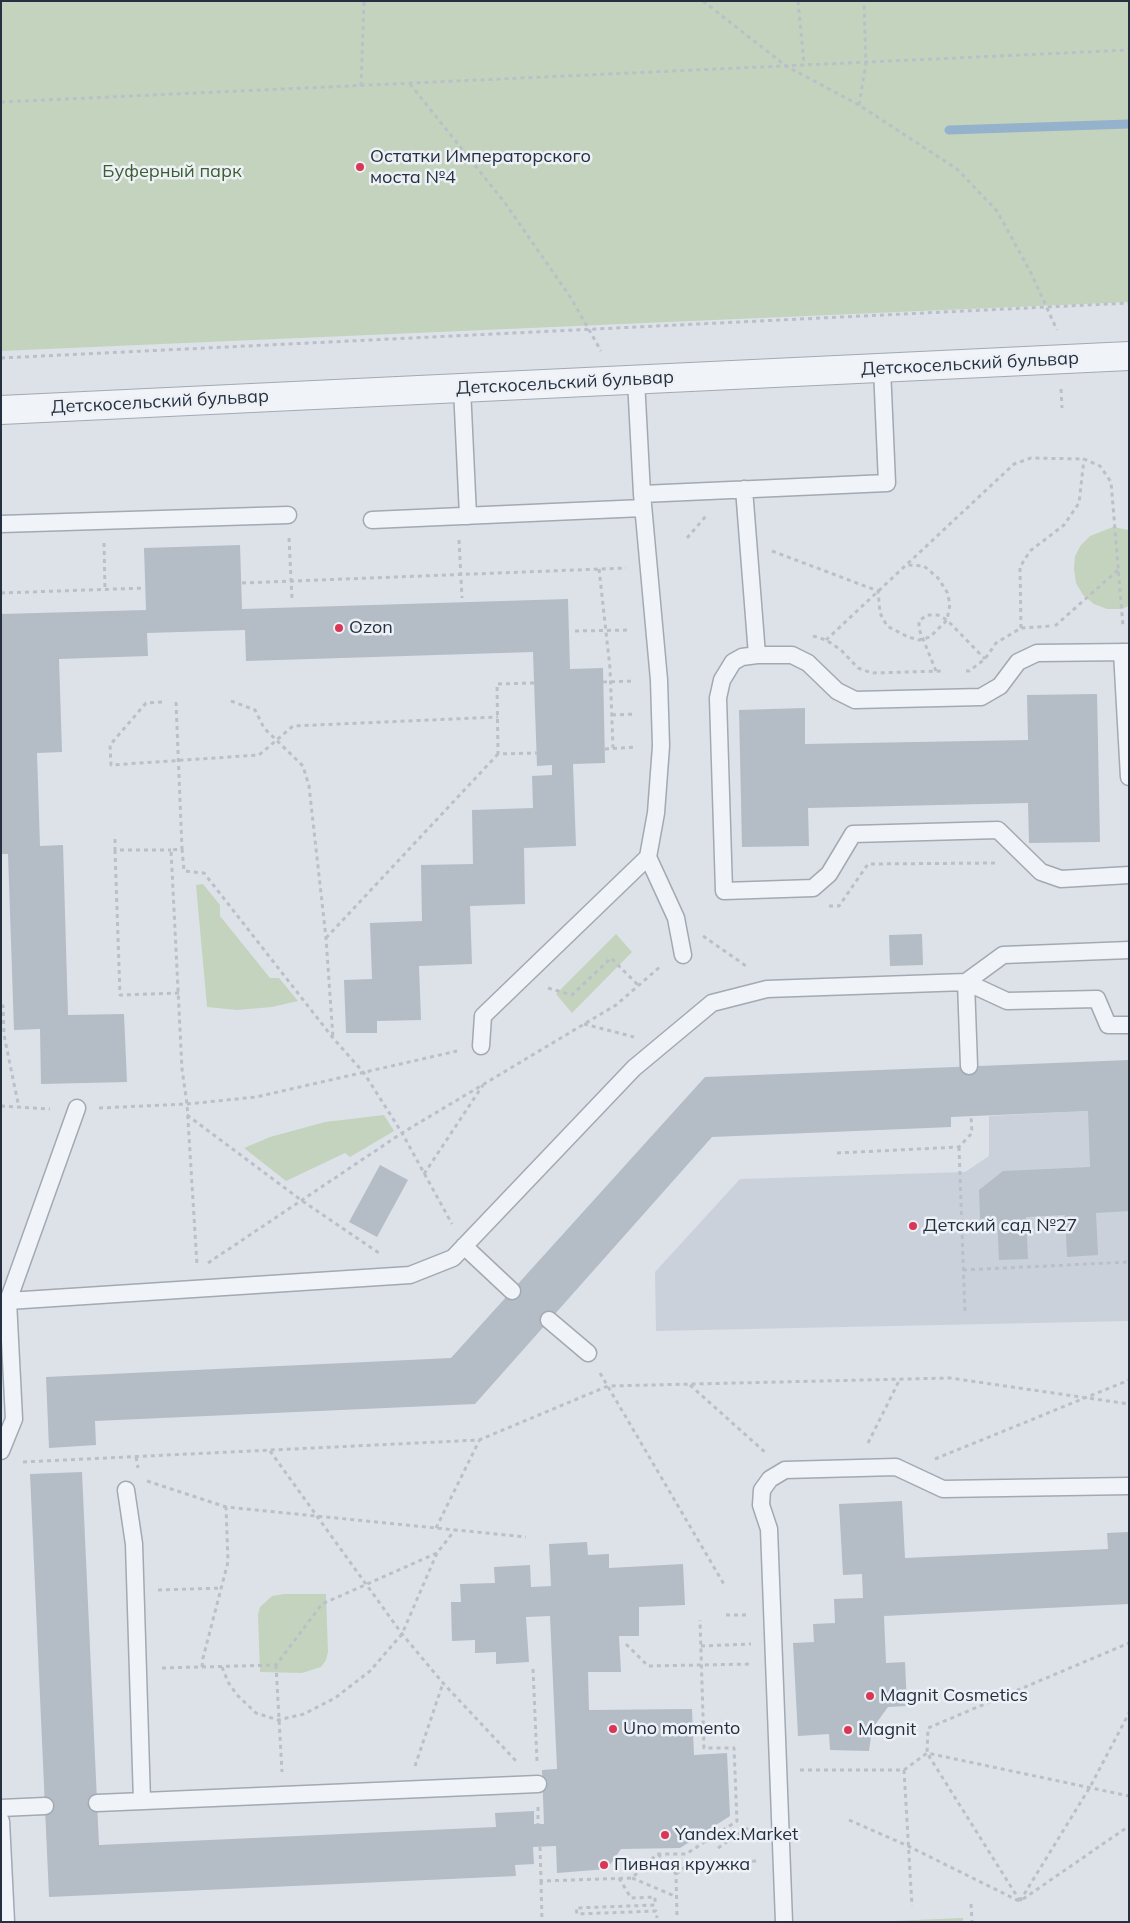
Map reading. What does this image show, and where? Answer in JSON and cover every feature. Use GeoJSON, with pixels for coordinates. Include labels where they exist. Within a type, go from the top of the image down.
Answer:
{"type":"FeatureCollection","features":[{"type":"Feature","properties":{"kind":"street","name":"Детскосельский бульвар"},"geometry":{"type":"LineString","coordinates":[[1,410],[1129,356]]}},
{"type":"Feature","properties":{"kind":"lane"},"geometry":{"type":"LineString","coordinates":[[372,520],[463,516],[642,501],[744,489],[887,483],[882,368]]}},
{"type":"Feature","properties":{"kind":"lane"},"geometry":{"type":"LineString","coordinates":[[636,380],[642,501],[659,680],[661,746],[656,812],[648,857],[677,922],[683,955]]}},
{"type":"Feature","properties":{"kind":"lane"},"geometry":{"type":"LineString","coordinates":[[462,388],[463,516]]}},
{"type":"Feature","properties":{"kind":"lane"},"geometry":{"type":"LineString","coordinates":[[744,489],[757,655]]}},
{"type":"Feature","properties":{"kind":"lane"},"geometry":{"type":"LineString","coordinates":[[1,524],[288,515]]}},
{"type":"Feature","properties":{"kind":"lane"},"geometry":{"type":"LineString","coordinates":[[1129,777],[1126,652],[1037,653],[1018,662],[1000,686],[981,697],[855,700],[837,691],[808,663],[792,655],[757,655],[742,657],[733,662],[722,680],[718,698],[724,890],[813,888],[829,874],[853,834],[998,830],[1041,872],[1061,879],[1129,875]]}},
{"type":"Feature","properties":{"kind":"lane"},"geometry":{"type":"LineString","coordinates":[[481,1046],[483,1016],[648,857]]}},
{"type":"Feature","properties":{"kind":"lane"},"geometry":{"type":"LineString","coordinates":[[966,982],[1003,955],[1129,950]]}},
{"type":"Feature","properties":{"kind":"lane"},"geometry":{"type":"LineString","coordinates":[[966,982],[969,1066]]}},
{"type":"Feature","properties":{"kind":"lane"},"geometry":{"type":"LineString","coordinates":[[8,1301],[410,1275],[453,1258],[634,1068],[712,1003],[767,990],[966,982],[1007,1001],[1097,999],[1108,1025],[1129,1025]]}},
{"type":"Feature","properties":{"kind":"lane"},"geometry":{"type":"LineString","coordinates":[[1,1451],[14,1419],[8,1301],[77,1108]]}},
{"type":"Feature","properties":{"kind":"lane"},"geometry":{"type":"LineString","coordinates":[[464,1246],[512,1291]]}},
{"type":"Feature","properties":{"kind":"lane"},"geometry":{"type":"LineString","coordinates":[[549,1320],[588,1353]]}},
{"type":"Feature","properties":{"kind":"lane"},"geometry":{"type":"LineString","coordinates":[[784,1922],[769,1529],[760,1505],[762,1490],[770,1479],[785,1470],[896,1466],[943,1489],[1129,1486]]}},
{"type":"Feature","properties":{"kind":"lane"},"geometry":{"type":"LineString","coordinates":[[126,1490],[134,1544],[142,1802]]}},
{"type":"Feature","properties":{"kind":"lane"},"geometry":{"type":"LineString","coordinates":[[97,1804],[538,1784]]}},
{"type":"Feature","properties":{"kind":"lane"},"geometry":{"type":"LineString","coordinates":[[1,1808],[45,1806]]}},
{"type":"Feature","properties":{"kind":"lane"},"geometry":{"type":"LineString","coordinates":[[1,1821],[6,1922]]}},
{"type":"Feature","properties":{"kind":"path"},"geometry":{"type":"LineString","coordinates":[[361,86],[364,1]]}},
{"type":"Feature","properties":{"kind":"path"},"geometry":{"type":"LineString","coordinates":[[703,1],[786,66],[859,105],[956,169],[997,211],[1054,323]]}},
{"type":"Feature","properties":{"kind":"path"},"geometry":{"type":"LineString","coordinates":[[798,1],[804,64]]}},
{"type":"Feature","properties":{"kind":"path"},"geometry":{"type":"LineString","coordinates":[[859,105],[866,63],[864,1]]}},
{"type":"Feature","properties":{"kind":"path"},"geometry":{"type":"LineString","coordinates":[[1,102],[1129,50]]}},
{"type":"Feature","properties":{"kind":"path"},"geometry":{"type":"LineString","coordinates":[[409,84],[506,203],[571,298],[593,336]]}},
{"type":"Feature","properties":{"kind":"path"},"geometry":{"type":"LineString","coordinates":[[1,358],[1129,303]]}},
{"type":"Feature","properties":{"kind":"path"},"geometry":{"type":"LineString","coordinates":[[826,640],[1014,464],[1031,458],[1084,459],[1100,466],[1110,482],[1124,626]]}},
{"type":"Feature","properties":{"kind":"path"},"geometry":{"type":"LineString","coordinates":[[1022,628],[1020,567],[1030,551],[1064,525],[1079,503],[1084,459]]}},
{"type":"Feature","properties":{"kind":"path"},"geometry":{"type":"LineString","coordinates":[[687,538],[704,516],[746,513]]}},
{"type":"Feature","properties":{"kind":"path"},"geometry":{"type":"LineString","coordinates":[[288,515],[292,599]]}},
{"type":"Feature","properties":{"kind":"path"},"geometry":{"type":"LineString","coordinates":[[462,598],[463,516]]}},
{"type":"Feature","properties":{"kind":"path"},"geometry":{"type":"LineString","coordinates":[[103,521],[106,590]]}},
{"type":"Feature","properties":{"kind":"path"},"geometry":{"type":"LineString","coordinates":[[748,542],[878,592]]}},
{"type":"Feature","properties":{"kind":"path"},"geometry":{"type":"LineString","coordinates":[[878,592],[880,613],[887,626],[908,637],[923,639],[930,637],[947,620],[950,604],[947,592],[938,578],[924,566],[906,565]]}},
{"type":"Feature","properties":{"kind":"path"},"geometry":{"type":"LineString","coordinates":[[242,583],[649,567]]}},
{"type":"Feature","properties":{"kind":"path"},"geometry":{"type":"LineString","coordinates":[[599,569],[606,630],[613,748]]}},
{"type":"Feature","properties":{"kind":"path"},"geometry":{"type":"LineString","coordinates":[[1055,626],[1118,570]]}},
{"type":"Feature","properties":{"kind":"path"},"geometry":{"type":"LineString","coordinates":[[1,593],[145,588]]}},
{"type":"Feature","properties":{"kind":"path"},"geometry":{"type":"LineString","coordinates":[[936,672],[923,639],[919,621],[927,614],[938,615],[947,620],[985,659]]}},
{"type":"Feature","properties":{"kind":"path"},"geometry":{"type":"LineString","coordinates":[[961,671],[970,671],[985,659],[996,643],[1022,628],[1065,626]]}},
{"type":"Feature","properties":{"kind":"path"},"geometry":{"type":"LineString","coordinates":[[1114,626],[1129,626]]}},
{"type":"Feature","properties":{"kind":"path"},"geometry":{"type":"LineString","coordinates":[[575,632],[655,629]]}},
{"type":"Feature","properties":{"kind":"path"},"geometry":{"type":"LineString","coordinates":[[805,634],[826,640],[841,650],[858,668],[872,673],[944,671]]}},
{"type":"Feature","properties":{"kind":"path"},"geometry":{"type":"LineString","coordinates":[[603,682],[659,680]]}},
{"type":"Feature","properties":{"kind":"path"},"geometry":{"type":"LineString","coordinates":[[326,938],[498,754],[498,684],[534,683]]}},
{"type":"Feature","properties":{"kind":"path"},"geometry":{"type":"LineString","coordinates":[[231,701],[255,710],[264,728],[303,766],[309,786],[326,938],[333,1038]]}},
{"type":"Feature","properties":{"kind":"path"},"geometry":{"type":"LineString","coordinates":[[162,702],[146,703],[110,745],[111,765],[259,755],[293,726],[498,717]]}},
{"type":"Feature","properties":{"kind":"path"},"geometry":{"type":"LineString","coordinates":[[176,702],[184,870],[204,873],[333,1038],[364,1073],[402,1133],[464,1246]]}},
{"type":"Feature","properties":{"kind":"path"},"geometry":{"type":"LineString","coordinates":[[605,749],[661,746]]}},
{"type":"Feature","properties":{"kind":"path"},"geometry":{"type":"LineString","coordinates":[[498,754],[536,752]]}},
{"type":"Feature","properties":{"kind":"path"},"geometry":{"type":"LineString","coordinates":[[114,839],[120,995],[179,993]]}},
{"type":"Feature","properties":{"kind":"path"},"geometry":{"type":"LineString","coordinates":[[115,850],[182,849]]}},
{"type":"Feature","properties":{"kind":"path"},"geometry":{"type":"LineString","coordinates":[[172,850],[182,1069],[187,1104],[197,1271],[402,1133],[616,1005],[666,961]]}},
{"type":"Feature","properties":{"kind":"path"},"geometry":{"type":"LineString","coordinates":[[820,906],[839,906],[868,864],[1002,863]]}},
{"type":"Feature","properties":{"kind":"path"},"geometry":{"type":"LineString","coordinates":[[677,922],[708,938],[743,964],[767,990]]}},
{"type":"Feature","properties":{"kind":"path"},"geometry":{"type":"LineString","coordinates":[[520,980],[572,995],[611,958],[638,985]]}},
{"type":"Feature","properties":{"kind":"path"},"geometry":{"type":"LineString","coordinates":[[1,1006],[3,1006],[4,1035],[20,1108]]}},
{"type":"Feature","properties":{"kind":"path"},"geometry":{"type":"LineString","coordinates":[[584,1024],[661,1044]]}},
{"type":"Feature","properties":{"kind":"path"},"geometry":{"type":"LineString","coordinates":[[1,1106],[77,1108],[187,1104],[256,1097],[481,1046]]}},
{"type":"Feature","properties":{"kind":"path"},"geometry":{"type":"LineString","coordinates":[[424,1174],[485,1083]]}},
{"type":"Feature","properties":{"kind":"path"},"geometry":{"type":"LineString","coordinates":[[187,1114],[302,1200],[410,1275]]}},
{"type":"Feature","properties":{"kind":"path"},"geometry":{"type":"LineString","coordinates":[[965,1315],[959,1148],[972,1133],[971,1116]]}},
{"type":"Feature","properties":{"kind":"path"},"geometry":{"type":"LineString","coordinates":[[837,1153],[959,1148]]}},
{"type":"Feature","properties":{"kind":"path"},"geometry":{"type":"LineString","coordinates":[[964,1270],[1129,1262]]}},
{"type":"Feature","properties":{"kind":"path"},"geometry":{"type":"LineString","coordinates":[[588,1353],[725,1586]]}},
{"type":"Feature","properties":{"kind":"path"},"geometry":{"type":"LineString","coordinates":[[20,1462],[479,1440],[608,1386],[950,1378],[1129,1404]]}},
{"type":"Feature","properties":{"kind":"path"},"geometry":{"type":"LineString","coordinates":[[856,1468],[900,1379]]}},
{"type":"Feature","properties":{"kind":"path"},"geometry":{"type":"LineString","coordinates":[[906,1471],[1129,1380]]}},
{"type":"Feature","properties":{"kind":"path"},"geometry":{"type":"LineString","coordinates":[[689,1384],[785,1470]]}},
{"type":"Feature","properties":{"kind":"path"},"geometry":{"type":"LineString","coordinates":[[436,1528],[479,1440]]}},
{"type":"Feature","properties":{"kind":"path"},"geometry":{"type":"LineString","coordinates":[[269,1451],[402,1634],[443,1684],[538,1784]]}},
{"type":"Feature","properties":{"kind":"path"},"geometry":{"type":"LineString","coordinates":[[136,1457],[138,1472]]}},
{"type":"Feature","properties":{"kind":"path"},"geometry":{"type":"LineString","coordinates":[[139,1479],[226,1506],[526,1537]]}},
{"type":"Feature","properties":{"kind":"path"},"geometry":{"type":"LineString","coordinates":[[202,1667],[202,1658],[228,1562],[226,1506]]}},
{"type":"Feature","properties":{"kind":"path"},"geometry":{"type":"LineString","coordinates":[[222,1666],[228,1682],[256,1713],[278,1720],[304,1714],[335,1698],[370,1671],[402,1634],[437,1553],[455,1530]]}},
{"type":"Feature","properties":{"kind":"path"},"geometry":{"type":"LineString","coordinates":[[283,1795],[276,1665],[322,1604],[437,1553]]}},
{"type":"Feature","properties":{"kind":"path"},"geometry":{"type":"LineString","coordinates":[[136,1590],[222,1588]]}},
{"type":"Feature","properties":{"kind":"path"},"geometry":{"type":"LineString","coordinates":[[726,1615],[747,1615]]}},
{"type":"Feature","properties":{"kind":"path"},"geometry":{"type":"LineString","coordinates":[[632,1878],[658,1854],[686,1854],[737,1822],[734,1748],[704,1748],[700,1620]]}},
{"type":"Feature","properties":{"kind":"path"},"geometry":{"type":"LineString","coordinates":[[1020,1901],[927,1753],[928,1728],[1129,1643]]}},
{"type":"Feature","properties":{"kind":"path"},"geometry":{"type":"LineString","coordinates":[[626,1644],[648,1666],[760,1664]]}},
{"type":"Feature","properties":{"kind":"path"},"geometry":{"type":"LineString","coordinates":[[701,1646],[748,1644]]}},
{"type":"Feature","properties":{"kind":"path"},"geometry":{"type":"LineString","coordinates":[[139,1669],[276,1665]]}},
{"type":"Feature","properties":{"kind":"path"},"geometry":{"type":"LineString","coordinates":[[533,1669],[538,1824]]}},
{"type":"Feature","properties":{"kind":"path"},"geometry":{"type":"LineString","coordinates":[[407,1789],[443,1684]]}},
{"type":"Feature","properties":{"kind":"path"},"geometry":{"type":"LineString","coordinates":[[1020,1901],[1090,1787],[1129,1713]]}},
{"type":"Feature","properties":{"kind":"path"},"geometry":{"type":"LineString","coordinates":[[777,1770],[904,1770],[927,1753],[1129,1796]]}},
{"type":"Feature","properties":{"kind":"path"},"geometry":{"type":"LineString","coordinates":[[904,1770],[912,1906]]}},
{"type":"Feature","properties":{"kind":"path"},"geometry":{"type":"LineString","coordinates":[[849,1820],[908,1846],[1020,1901]]}},
{"type":"Feature","properties":{"kind":"path"},"geometry":{"type":"LineString","coordinates":[[718,1848],[746,1829],[780,1824]]}},
{"type":"Feature","properties":{"kind":"path"},"geometry":{"type":"LineString","coordinates":[[1020,1901],[1129,1826]]}},
{"type":"Feature","properties":{"kind":"path"},"geometry":{"type":"LineString","coordinates":[[540,1847],[542,1922]]}},
{"type":"Feature","properties":{"kind":"path"},"geometry":{"type":"LineString","coordinates":[[658,1854],[676,1874],[677,1917]]}},
{"type":"Feature","properties":{"kind":"path"},"geometry":{"type":"LineString","coordinates":[[676,1874],[690,1863],[754,1862]]}},
{"type":"Feature","properties":{"kind":"path"},"geometry":{"type":"LineString","coordinates":[[619,1878],[630,1898],[655,1897],[655,1905],[576,1908],[577,1914],[656,1911],[657,1918]]}},
{"type":"Feature","properties":{"kind":"path"},"geometry":{"type":"LineString","coordinates":[[541,1882],[632,1878],[677,1897]]}},
{"type":"Feature","properties":{"kind":"path"},"geometry":{"type":"LineString","coordinates":[[971,1904],[972,1922]]}},
{"type":"Feature","properties":{"kind":"shaded area","name":"Детский сад №27"},"geometry":{"type":"Polygon","coordinates":[[[1128,1109],[1129,1321],[656,1331],[655,1272],[740,1179],[965,1172],[989,1156],[989,1116],[1128,1109]]]}},
{"type":"Feature","properties":{"kind":"green space","name":"Буферный парк"},"geometry":{"type":"Polygon","coordinates":[[[1,1],[1129,1],[1129,302],[1,351],[1,1]]]}},
{"type":"Feature","properties":{"kind":"green space"},"geometry":{"type":"Polygon","coordinates":[[[1113,527],[1129,530],[1129,606],[1122,609],[1107,609],[1094,604],[1083,595],[1076,583],[1074,569],[1075,556],[1081,545],[1090,536],[1113,527]]]}},
{"type":"Feature","properties":{"kind":"green space"},"geometry":{"type":"Polygon","coordinates":[[[203,884],[220,905],[220,916],[270,978],[279,978],[298,1001],[272,1007],[237,1010],[207,1007],[196,885],[203,884]]]}},
{"type":"Feature","properties":{"kind":"green space"},"geometry":{"type":"Polygon","coordinates":[[[616,934],[632,952],[572,1013],[556,994],[616,934]]]}},
{"type":"Feature","properties":{"kind":"green space"},"geometry":{"type":"Polygon","coordinates":[[[384,1115],[394,1131],[350,1157],[345,1153],[286,1181],[244,1148],[270,1137],[325,1122],[384,1115]]]}},
{"type":"Feature","properties":{"kind":"green space"},"geometry":{"type":"Polygon","coordinates":[[[284,1594],[326,1594],[328,1652],[326,1660],[321,1667],[302,1673],[260,1672],[258,1615],[260,1607],[272,1596],[284,1594]]]}},
{"type":"Feature","properties":{"kind":"green space"},"geometry":{"type":"Polygon","coordinates":[[[963,1918],[963,1922],[867,1922],[963,1918]]]}},
{"type":"Feature","properties":{"kind":"building"},"geometry":{"type":"Polygon","coordinates":[[[240,545],[242,609],[568,599],[570,669],[603,668],[605,763],[573,764],[576,846],[524,848],[525,904],[470,906],[472,964],[419,966],[421,1020],[377,1021],[377,1033],[346,1033],[344,980],[372,979],[370,923],[422,921],[421,865],[473,864],[472,810],[533,808],[532,776],[552,775],[552,765],[537,766],[533,652],[246,661],[245,630],[147,633],[148,656],[59,659],[62,752],[37,753],[40,846],[63,845],[68,1015],[124,1014],[127,1082],[41,1084],[40,1029],[14,1030],[8,854],[1,854],[1,614],[146,610],[144,548],[240,545]]]}},
{"type":"Feature","properties":{"kind":"building"},"geometry":{"type":"Polygon","coordinates":[[[1097,694],[1100,842],[1029,843],[1028,803],[808,808],[809,846],[742,847],[739,710],[805,708],[805,744],[1028,740],[1027,695],[1097,694]]]}},
{"type":"Feature","properties":{"kind":"building"},"geometry":{"type":"Polygon","coordinates":[[[922,934],[923,965],[890,966],[889,935],[922,934]]]}},
{"type":"Feature","properties":{"kind":"building"},"geometry":{"type":"Polygon","coordinates":[[[1129,1060],[1129,1211],[1096,1213],[1098,1255],[1067,1257],[1065,1215],[1026,1217],[1028,1259],[999,1260],[997,1218],[980,1219],[979,1190],[1003,1171],[1090,1167],[1088,1111],[951,1117],[951,1127],[712,1137],[475,1404],[95,1421],[96,1445],[49,1448],[46,1377],[451,1358],[705,1077],[1129,1060]]]}},
{"type":"Feature","properties":{"kind":"building"},"geometry":{"type":"Polygon","coordinates":[[[380,1165],[408,1180],[377,1237],[349,1222],[380,1165]]]}},
{"type":"Feature","properties":{"kind":"building"},"geometry":{"type":"Polygon","coordinates":[[[82,1472],[99,1845],[496,1827],[495,1813],[534,1811],[534,1824],[544,1824],[542,1770],[557,1769],[550,1616],[526,1617],[529,1662],[496,1664],[496,1652],[475,1653],[475,1640],[452,1641],[451,1602],[461,1602],[460,1584],[495,1583],[494,1567],[530,1565],[531,1587],[551,1586],[549,1544],[587,1542],[588,1555],[609,1554],[609,1568],[683,1564],[685,1605],[639,1607],[639,1636],[619,1636],[621,1672],[588,1672],[589,1710],[692,1709],[694,1755],[727,1753],[730,1816],[680,1848],[621,1849],[607,1869],[557,1873],[556,1846],[533,1847],[534,1864],[515,1865],[516,1876],[49,1897],[30,1474],[82,1472]]]}},
{"type":"Feature","properties":{"kind":"building"},"geometry":{"type":"Polygon","coordinates":[[[902,1501],[905,1558],[1108,1549],[1107,1533],[1129,1532],[1129,1604],[884,1616],[886,1663],[905,1662],[907,1706],[888,1707],[872,1729],[869,1751],[830,1750],[829,1734],[798,1736],[793,1643],[814,1642],[813,1624],[835,1623],[834,1599],[863,1598],[862,1574],[843,1575],[839,1504],[902,1501]]]}},
{"type":"Feature","properties":{"kind":"waterway"},"geometry":{"type":"LineString","coordinates":[[949,130],[1129,124]]}},
{"type":"Feature","properties":{"kind":"place","name":"Остатки Императорского моста №4"},"geometry":{"type":"Point","coordinates":[360,167]}},
{"type":"Feature","properties":{"kind":"place","name":"Ozon"},"geometry":{"type":"Point","coordinates":[339,628]}},
{"type":"Feature","properties":{"kind":"place","name":"Детский сад №27"},"geometry":{"type":"Point","coordinates":[913,1226]}},
{"type":"Feature","properties":{"kind":"place","name":"Magnit Cosmetics"},"geometry":{"type":"Point","coordinates":[870,1696]}},
{"type":"Feature","properties":{"kind":"place","name":"Uno momento"},"geometry":{"type":"Point","coordinates":[613,1729]}},
{"type":"Feature","properties":{"kind":"place","name":"Magnit"},"geometry":{"type":"Point","coordinates":[848,1730]}},
{"type":"Feature","properties":{"kind":"place","name":"Yandex.Market"},"geometry":{"type":"Point","coordinates":[665,1835]}},
{"type":"Feature","properties":{"kind":"place","name":"Пивная кружка"},"geometry":{"type":"Point","coordinates":[604,1865]}}]}
